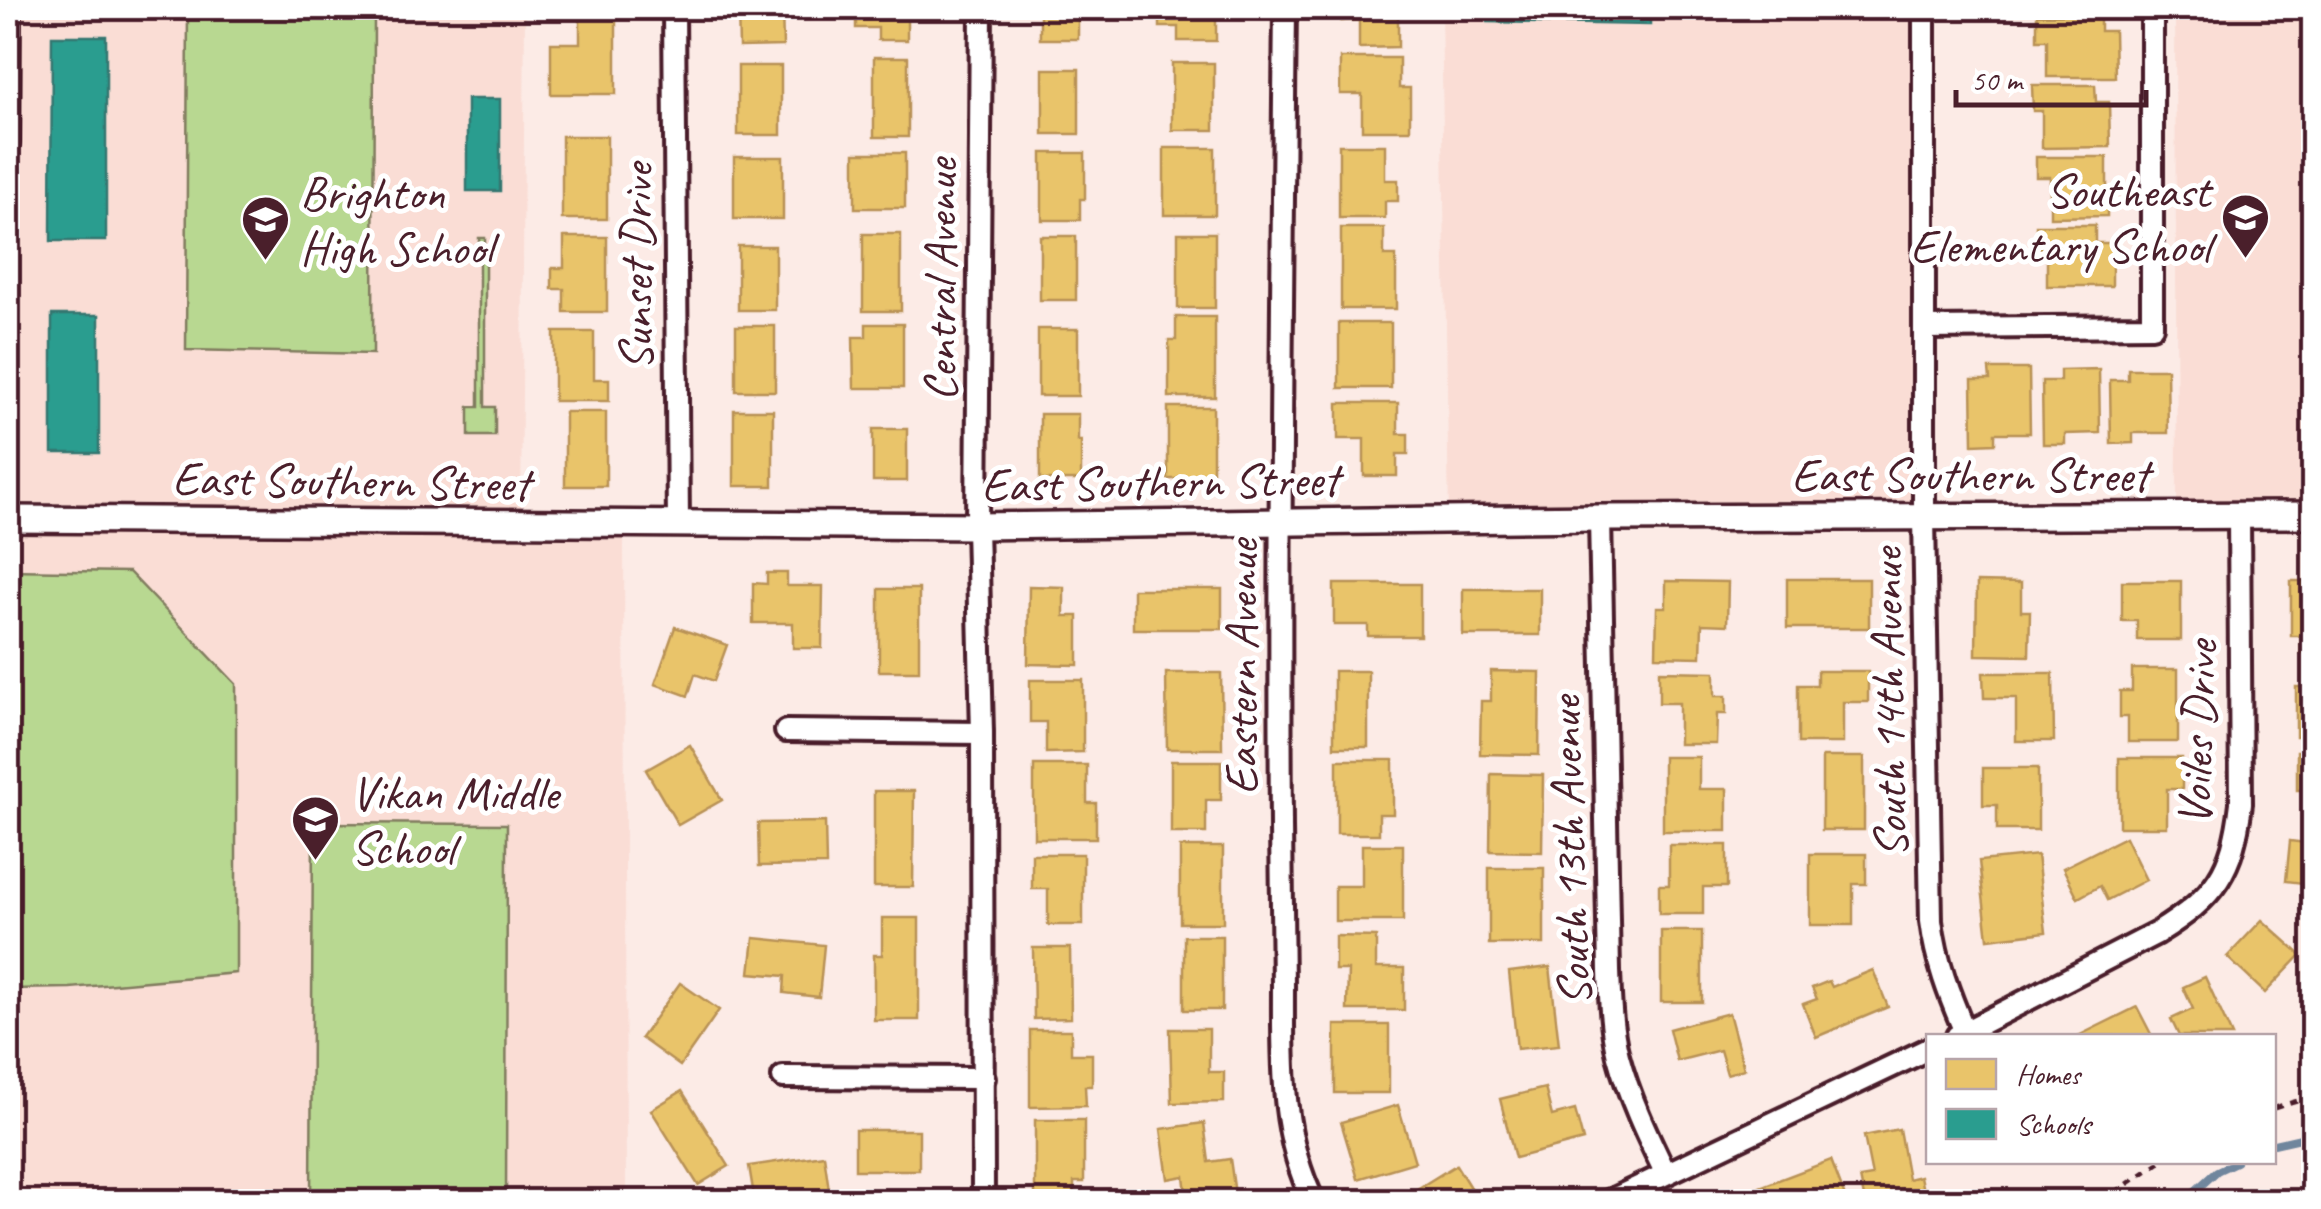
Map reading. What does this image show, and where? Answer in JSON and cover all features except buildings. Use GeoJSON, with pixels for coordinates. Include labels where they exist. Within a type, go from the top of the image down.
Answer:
{"type":"FeatureCollection","features":[{"type":"Feature","properties":{"kind":"street"},"geometry":{"type":"LineString","coordinates":[[8,143],[10,8]]}},
{"type":"Feature","properties":{"kind":"street","name":"Sunset Drive"},"geometry":{"type":"LineString","coordinates":[[674,8],[678,525]]}},
{"type":"Feature","properties":{"kind":"street","name":"Central Avenue"},"geometry":{"type":"LineString","coordinates":[[981,8],[977,526],[982,733],[983,1202]]}},
{"type":"Feature","properties":{"kind":"street","name":"Eastern Avenue"},"geometry":{"type":"LineString","coordinates":[[1285,8],[1279,522],[1286,1112],[1292,1146],[1314,1202]]}},
{"type":"Feature","properties":{"kind":"street","name":"South 14th Avenue"},"geometry":{"type":"LineString","coordinates":[[1924,8],[1924,517],[1931,921],[1935,951],[1960,1034]]}},
{"type":"Feature","properties":{"kind":"street"},"geometry":{"type":"LineString","coordinates":[[1924,328],[2152,326],[2152,8]]}},
{"type":"Feature","properties":{"kind":"street","name":"East Southern Street"},"geometry":{"type":"LineString","coordinates":[[8,519],[977,526],[2314,515]]}},
{"type":"Feature","properties":{"kind":"street","name":"Voiles Drive"},"geometry":{"type":"LineString","coordinates":[[1960,1034],[2170,925],[2200,903],[2226,868],[2235,846],[2241,803],[2238,516]]}},
{"type":"Feature","properties":{"kind":"street","name":"South 13th Avenue"},"geometry":{"type":"LineString","coordinates":[[1600,518],[1612,1022],[1631,1096],[1665,1172]]}},
{"type":"Feature","properties":{"kind":"street"},"geometry":{"type":"LineString","coordinates":[[786,731],[982,733]]}},
{"type":"Feature","properties":{"kind":"street"},"geometry":{"type":"LineString","coordinates":[[1607,1202],[1926,1050]]}},
{"type":"Feature","properties":{"kind":"street"},"geometry":{"type":"LineString","coordinates":[[783,1077],[984,1078]]}},
{"type":"Feature","properties":{"kind":"path"},"geometry":{"type":"LineString","coordinates":[[2276,1107],[2314,1096]]}},
{"type":"Feature","properties":{"kind":"path"},"geometry":{"type":"LineString","coordinates":[[2102,1202],[2157,1164]]}},
{"type":"Feature","properties":{"kind":"shaded area","name":"Vikan Middle School"},"geometry":{"type":"Polygon","coordinates":[[[8,8],[525,8],[521,523],[624,525],[626,1201],[8,1201],[8,8]]]}},
{"type":"Feature","properties":{"kind":"shaded area"},"geometry":{"type":"Polygon","coordinates":[[[1441,8],[1924,8],[1924,517],[1449,520],[1441,8]]]}},
{"type":"Feature","properties":{"kind":"shaded area","name":"Southeast Elementary School"},"geometry":{"type":"Polygon","coordinates":[[[2175,8],[2313,8],[2313,515],[2177,516],[2175,8]]]}},
{"type":"Feature","properties":{"kind":"green space"},"geometry":{"type":"Polygon","coordinates":[[[188,8],[374,8],[373,354],[186,350],[188,8]]]}},
{"type":"Feature","properties":{"kind":"green space"},"geometry":{"type":"Polygon","coordinates":[[[479,238],[485,238],[485,407],[495,407],[495,436],[469,436],[469,407],[479,407],[479,238]]]}},
{"type":"Feature","properties":{"kind":"green space"},"geometry":{"type":"Polygon","coordinates":[[[8,570],[129,572],[236,684],[236,973],[70,988],[8,989],[8,570]]]}},
{"type":"Feature","properties":{"kind":"green space"},"geometry":{"type":"Polygon","coordinates":[[[313,823],[507,824],[506,1201],[311,1201],[313,823]]]}},
{"type":"Feature","properties":{"kind":"waterway"},"geometry":{"type":"LineString","coordinates":[[2276,1144],[2314,1135]]}},
{"type":"Feature","properties":{"kind":"waterway"},"geometry":{"type":"LineString","coordinates":[[2183,1202],[2217,1171],[2232,1164]]}},
{"type":"Feature","properties":{"kind":"place","name":"Southeast Elementary School"},"geometry":{"type":"Point","coordinates":[2245,260]}},
{"type":"Feature","properties":{"kind":"place","name":"Brighton High School"},"geometry":{"type":"Point","coordinates":[265,262]}},
{"type":"Feature","properties":{"kind":"place","name":"Vikan Middle School"},"geometry":{"type":"Point","coordinates":[316,862]}}]}
